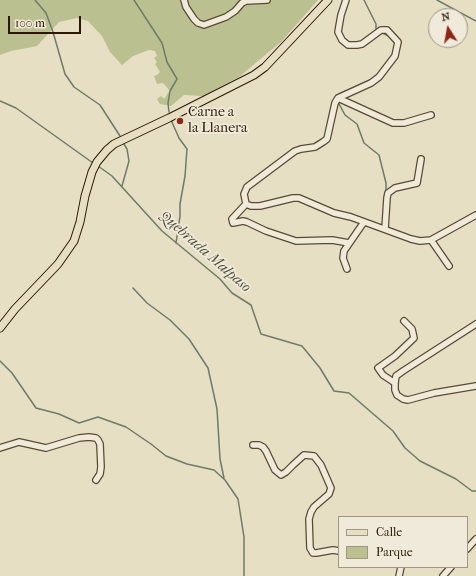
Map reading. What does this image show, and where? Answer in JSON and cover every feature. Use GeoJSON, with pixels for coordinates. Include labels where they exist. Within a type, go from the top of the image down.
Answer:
{"type":"FeatureCollection","features":[{"type":"Feature","properties":{"kind":"main road"},"geometry":{"type":"LineString","coordinates":[[0,328],[15,309],[58,264],[74,241],[80,222],[88,185],[96,164],[114,144],[170,118],[254,75],[265,67],[328,0]]}},
{"type":"Feature","properties":{"kind":"street"},"geometry":{"type":"LineString","coordinates":[[184,0],[186,7],[194,19],[198,23],[204,25],[226,17],[246,1],[267,0]]}},
{"type":"Feature","properties":{"kind":"street"},"geometry":{"type":"LineString","coordinates":[[246,204],[244,194],[247,187],[295,151],[301,148],[315,146],[327,139],[335,103],[338,98],[367,85],[379,77],[395,56],[398,42],[387,30],[381,30],[362,44],[358,45],[348,45],[342,40],[338,32],[346,0]]}},
{"type":"Feature","properties":{"kind":"street"},"geometry":{"type":"LineString","coordinates":[[338,98],[393,123],[404,123],[431,115]]}},
{"type":"Feature","properties":{"kind":"street"},"geometry":{"type":"LineString","coordinates":[[385,229],[386,198],[388,193],[395,188],[417,183],[421,159]]}},
{"type":"Feature","properties":{"kind":"street"},"geometry":{"type":"LineString","coordinates":[[246,204],[251,206],[260,206],[293,198],[299,198],[411,240],[420,241],[431,240],[476,215]]}},
{"type":"Feature","properties":{"kind":"street"},"geometry":{"type":"LineString","coordinates":[[246,204],[232,219],[233,222],[247,222],[266,231],[296,241],[332,240],[349,243]]}},
{"type":"Feature","properties":{"kind":"street"},"geometry":{"type":"LineString","coordinates":[[346,269],[343,254],[364,222]]}},
{"type":"Feature","properties":{"kind":"street"},"geometry":{"type":"LineString","coordinates":[[431,240],[449,266]]}},
{"type":"Feature","properties":{"kind":"street"},"geometry":{"type":"LineString","coordinates":[[395,383],[383,375],[378,367],[395,356],[414,338],[412,330],[404,321]]}},
{"type":"Feature","properties":{"kind":"street"},"geometry":{"type":"LineString","coordinates":[[476,324],[403,370],[396,376],[395,390],[403,399],[408,400],[434,393],[476,386]]}},
{"type":"Feature","properties":{"kind":"street"},"geometry":{"type":"LineString","coordinates":[[0,448],[19,442],[46,448],[79,438],[96,438],[100,444],[101,467],[96,480]]}},
{"type":"Feature","properties":{"kind":"street"},"geometry":{"type":"LineString","coordinates":[[253,445],[263,447],[275,470],[281,475],[304,455],[314,456],[321,465],[331,488],[329,494],[314,507],[311,512],[309,518],[310,548],[313,553],[338,551]]}},
{"type":"Feature","properties":{"kind":"street"},"geometry":{"type":"LineString","coordinates":[[468,548],[476,539]]}},
{"type":"Feature","properties":{"kind":"street"},"geometry":{"type":"LineString","coordinates":[[443,576],[450,568]]}},
{"type":"Feature","properties":{"kind":"green space"},"geometry":{"type":"Polygon","coordinates":[[[0,0],[318,0],[281,42],[239,77],[203,96],[184,95],[171,106],[160,104],[157,99],[161,96],[164,99],[170,91],[163,83],[157,84],[154,76],[160,72],[155,64],[157,62],[154,58],[157,56],[155,51],[149,50],[133,56],[122,65],[110,52],[102,36],[88,21],[77,18],[59,22],[37,46],[11,51],[0,55],[0,0]]]}},
{"type":"Feature","properties":{"kind":"waterway"},"geometry":{"type":"LineString","coordinates":[[35,0],[46,13],[65,74],[74,87],[100,105],[120,136]]}},
{"type":"Feature","properties":{"kind":"waterway"},"geometry":{"type":"LineString","coordinates":[[134,0],[162,43],[167,62],[177,79],[170,91],[168,103],[169,112]]}},
{"type":"Feature","properties":{"kind":"waterway"},"geometry":{"type":"LineString","coordinates":[[364,0],[376,24],[376,29]]}},
{"type":"Feature","properties":{"kind":"waterway"},"geometry":{"type":"LineString","coordinates":[[437,0],[476,21]]}},
{"type":"Feature","properties":{"kind":"waterway"},"geometry":{"type":"LineString","coordinates":[[380,32],[391,37]]}},
{"type":"Feature","properties":{"kind":"waterway"},"geometry":{"type":"LineString","coordinates":[[339,94],[370,80]]}},
{"type":"Feature","properties":{"kind":"waterway","name":"Quebrada Malpaso"},"geometry":{"type":"LineString","coordinates":[[0,101],[16,108],[93,163]]}},
{"type":"Feature","properties":{"kind":"waterway"},"geometry":{"type":"LineString","coordinates":[[338,102],[345,115],[357,124],[364,143],[379,155],[386,183],[386,193]]}},
{"type":"Feature","properties":{"kind":"waterway"},"geometry":{"type":"LineString","coordinates":[[171,120],[179,138],[187,149],[176,243]]}},
{"type":"Feature","properties":{"kind":"waterway"},"geometry":{"type":"LineString","coordinates":[[122,186],[129,161],[127,149],[124,144]]}},
{"type":"Feature","properties":{"kind":"waterway","name":"Quebrada Malpaso"},"geometry":{"type":"LineString","coordinates":[[98,166],[112,176],[162,231],[220,279],[232,293],[251,305],[261,334],[302,346],[320,368],[334,391],[349,393],[393,431],[405,448],[420,461],[456,479],[472,491],[476,491]]}},
{"type":"Feature","properties":{"kind":"waterway"},"geometry":{"type":"LineString","coordinates":[[133,288],[147,303],[170,320],[189,339],[208,368],[217,409],[220,459],[224,478]]}},
{"type":"Feature","properties":{"kind":"waterway"},"geometry":{"type":"LineString","coordinates":[[0,361],[12,373],[36,408],[59,414],[79,423],[98,417],[126,427],[166,456],[187,464],[214,470],[225,480],[238,499],[244,537],[244,576]]}},
{"type":"Feature","properties":{"kind":"place","name":"Carne a la Llanera"},"geometry":{"type":"Point","coordinates":[180,121]}}]}
